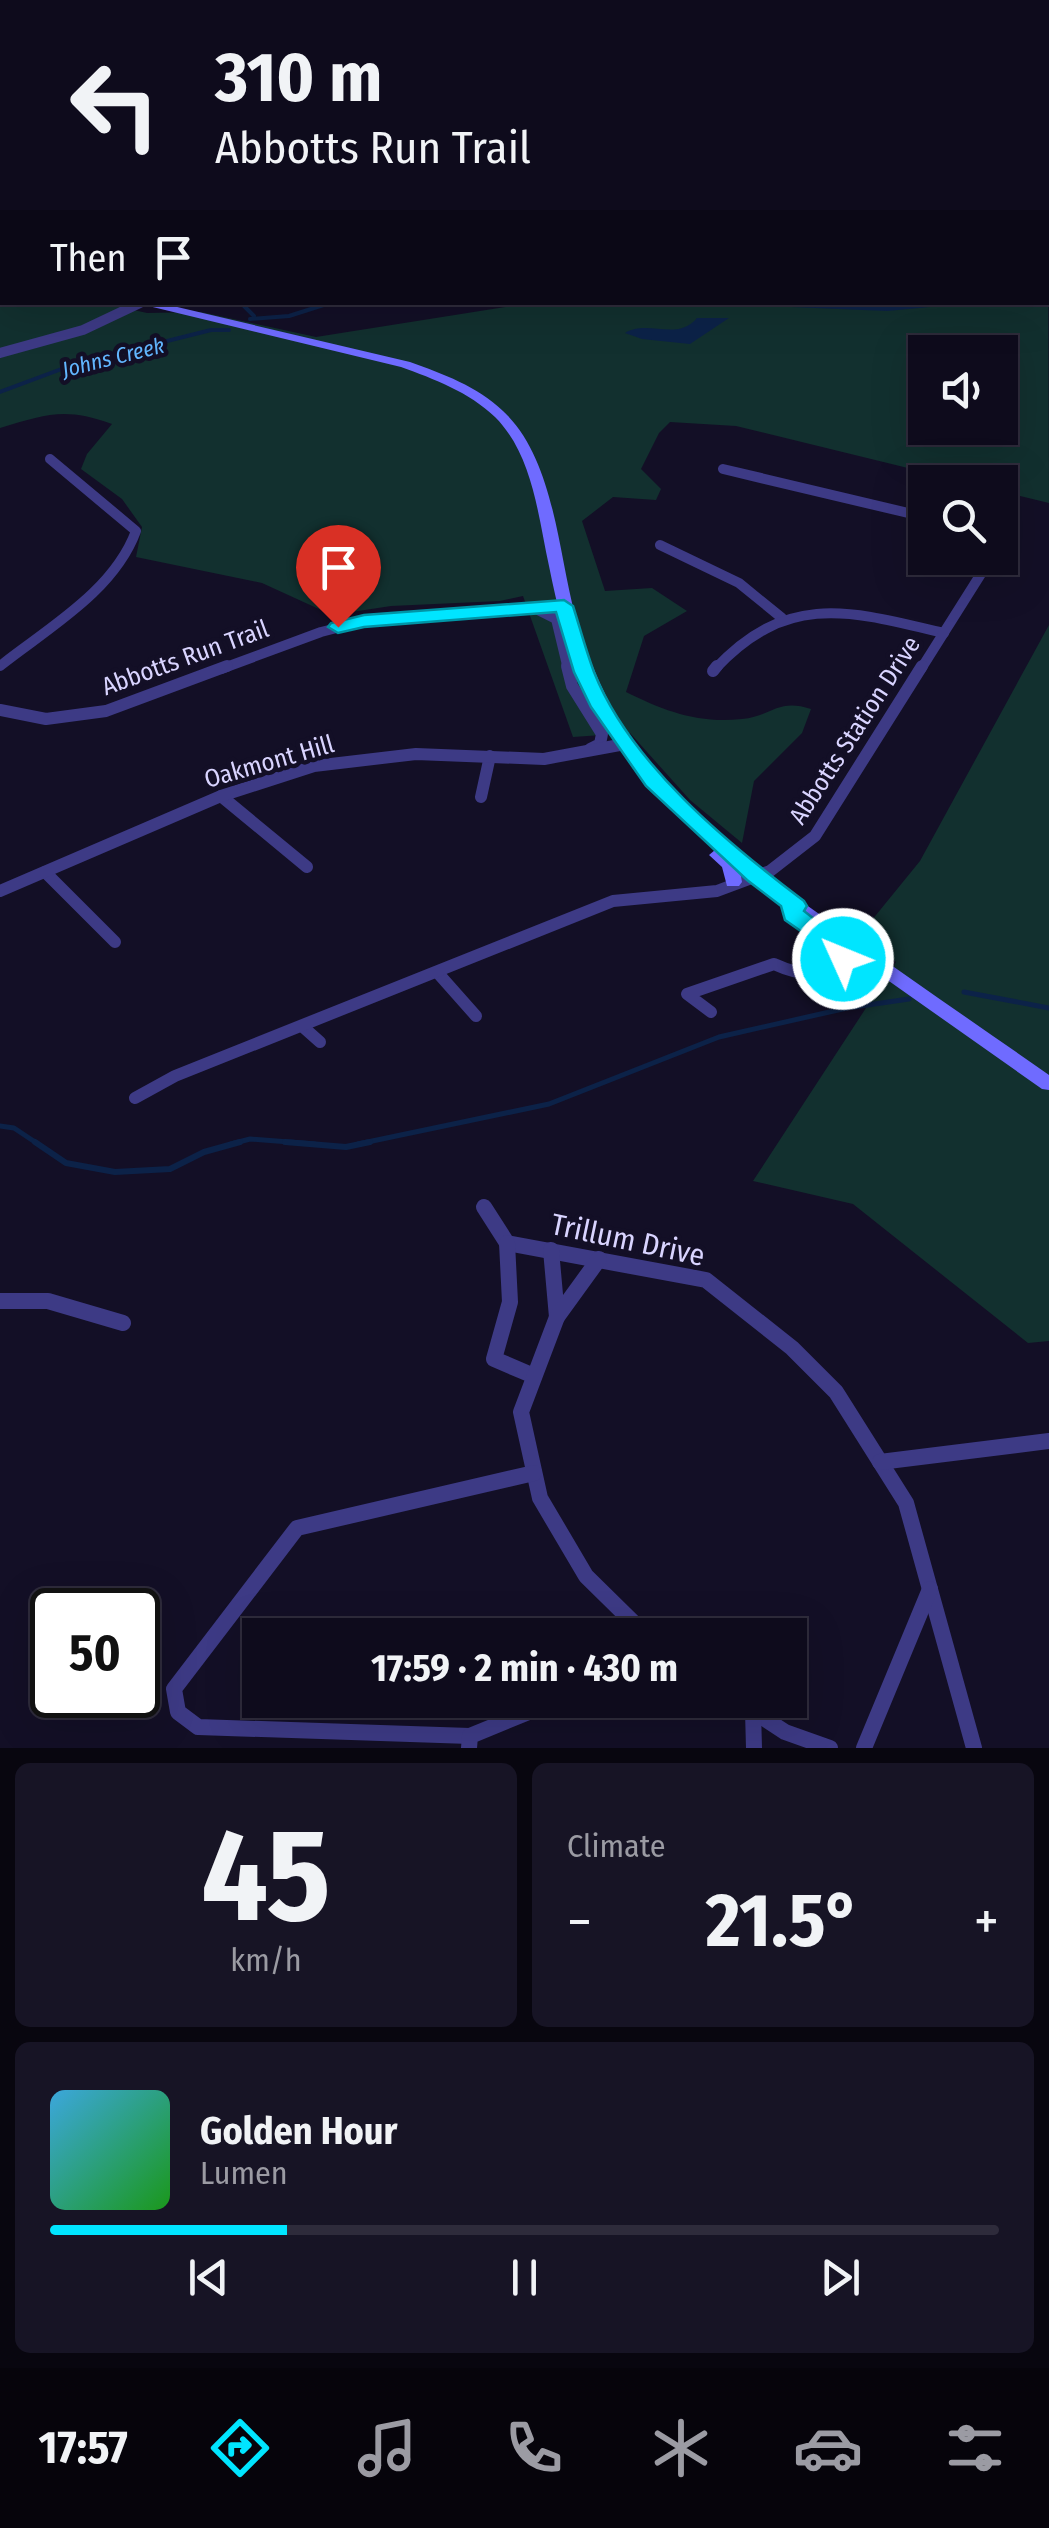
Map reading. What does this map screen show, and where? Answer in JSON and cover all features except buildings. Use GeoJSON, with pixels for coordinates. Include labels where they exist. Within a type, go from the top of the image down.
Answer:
{"type":"FeatureCollection","features":[{"type":"Feature","properties":{"kind":"main road"},"geometry":{"type":"LineString","coordinates":[[148,305],[422,370],[474,395],[513,427],[526,446],[584,672],[626,744],[654,781],[755,876],[1049,1084]]}},
{"type":"Feature","properties":{"kind":"main road"},"geometry":{"type":"LineString","coordinates":[[689,816],[686,827],[730,865],[733,882]]}},
{"type":"Feature","properties":{"kind":"main road"},"geometry":{"type":"LineString","coordinates":[[796,906],[790,909],[794,915],[843,953],[843,959],[829,976]]}},
{"type":"Feature","properties":{"kind":"street"},"geometry":{"type":"LineString","coordinates":[[0,353],[83,330],[135,305]]}},
{"type":"Feature","properties":{"kind":"street"},"geometry":{"type":"LineString","coordinates":[[0,666],[119,568],[135,538],[136,531],[126,520],[50,458]]}},
{"type":"Feature","properties":{"kind":"street"},"geometry":{"type":"LineString","coordinates":[[723,470],[908,512]]}},
{"type":"Feature","properties":{"kind":"street"},"geometry":{"type":"LineString","coordinates":[[660,544],[740,583],[782,618]]}},
{"type":"Feature","properties":{"kind":"street","name":"Abbotts Station Drive"},"geometry":{"type":"LineString","coordinates":[[135,1098],[176,1076],[613,901],[717,890],[779,866],[815,836],[981,575]]}},
{"type":"Feature","properties":{"kind":"street","name":"Abbotts Run Trail"},"geometry":{"type":"LineString","coordinates":[[0,710],[46,719],[89,715],[321,632],[364,621],[564,606]]}},
{"type":"Feature","properties":{"kind":"street"},"geometry":{"type":"LineString","coordinates":[[534,608],[556,619],[572,686],[602,734],[600,744],[576,754]]}},
{"type":"Feature","properties":{"kind":"street"},"geometry":{"type":"LineString","coordinates":[[713,671],[732,647],[751,632],[782,618],[848,613],[944,633]]}},
{"type":"Feature","properties":{"kind":"street"},"geometry":{"type":"LineString","coordinates":[[0,646],[18,651]]}},
{"type":"Feature","properties":{"kind":"street","name":"Oakmont Hill"},"geometry":{"type":"LineString","coordinates":[[0,890],[221,796],[314,766],[416,754],[544,759],[626,744]]}},
{"type":"Feature","properties":{"kind":"street"},"geometry":{"type":"LineString","coordinates":[[482,797],[490,756]]}},
{"type":"Feature","properties":{"kind":"street"},"geometry":{"type":"LineString","coordinates":[[221,796],[307,867]]}},
{"type":"Feature","properties":{"kind":"street"},"geometry":{"type":"LineString","coordinates":[[45,872],[115,942]]}},
{"type":"Feature","properties":{"kind":"street"},"geometry":{"type":"LineString","coordinates":[[829,976],[866,956]]}},
{"type":"Feature","properties":{"kind":"street"},"geometry":{"type":"LineString","coordinates":[[712,1012],[687,994],[774,964],[810,979],[852,967],[884,968]]}},
{"type":"Feature","properties":{"kind":"street"},"geometry":{"type":"LineString","coordinates":[[437,972],[476,1016]]}},
{"type":"Feature","properties":{"kind":"street"},"geometry":{"type":"LineString","coordinates":[[302,1026],[320,1042]]}},
{"type":"Feature","properties":{"kind":"street"},"geometry":{"type":"LineString","coordinates":[[484,1207],[507,1243],[514,1283],[508,1330],[494,1359],[534,1376]]}},
{"type":"Feature","properties":{"kind":"street","name":"Trillum Drive"},"geometry":{"type":"LineString","coordinates":[[507,1243],[706,1280],[792,1348],[836,1392],[906,1503],[974,1748]]}},
{"type":"Feature","properties":{"kind":"street"},"geometry":{"type":"LineString","coordinates":[[551,1250],[558,1317]]}},
{"type":"Feature","properties":{"kind":"street"},"geometry":{"type":"LineString","coordinates":[[599,1259],[558,1317],[521,1412],[540,1498],[586,1576],[629,1618]]}},
{"type":"Feature","properties":{"kind":"street"},"geometry":{"type":"LineString","coordinates":[[0,1302],[48,1301],[122,1323]]}},
{"type":"Feature","properties":{"kind":"street"},"geometry":{"type":"LineString","coordinates":[[880,1462],[1049,1441]]}},
{"type":"Feature","properties":{"kind":"street"},"geometry":{"type":"LineString","coordinates":[[520,1718],[469,1742],[198,1726],[178,1712],[174,1689],[297,1528],[534,1473]]}},
{"type":"Feature","properties":{"kind":"street"},"geometry":{"type":"LineString","coordinates":[[864,1748],[930,1589]]}},
{"type":"Feature","properties":{"kind":"street"},"geometry":{"type":"LineString","coordinates":[[753,1718],[754,1748]]}},
{"type":"Feature","properties":{"kind":"street"},"geometry":{"type":"LineString","coordinates":[[763,1718],[784,1732],[830,1748]]}},
{"type":"Feature","properties":{"kind":"green space"},"geometry":{"type":"Polygon","coordinates":[[[0,305],[111,305],[147,313],[201,312],[316,337],[517,305],[1048,305],[1049,503],[1018,495],[1018,465],[908,465],[908,468],[736,426],[670,422],[659,433],[641,469],[661,489],[656,500],[613,497],[582,521],[605,591],[652,588],[687,611],[644,636],[626,692],[668,710],[711,720],[752,717],[791,706],[811,709],[802,733],[754,781],[742,843],[690,800],[630,733],[573,737],[523,596],[500,601],[391,606],[332,615],[262,583],[136,557],[142,527],[122,499],[81,469],[87,454],[112,424],[81,415],[56,414],[0,428],[0,305]]]}},
{"type":"Feature","properties":{"kind":"green space"},"geometry":{"type":"Polygon","coordinates":[[[1049,625],[1049,1341],[1028,1343],[853,1204],[753,1181],[896,962],[863,931],[920,861],[1049,625]]]}},
{"type":"Feature","properties":{"kind":"water"},"geometry":{"type":"Polygon","coordinates":[[[697,318],[729,318],[690,344],[642,339],[625,333],[643,328],[681,328],[697,318]]]}},
{"type":"Feature","properties":{"kind":"waterway"},"geometry":{"type":"LineString","coordinates":[[243,305],[254,316]]}},
{"type":"Feature","properties":{"kind":"waterway","name":"Johns Creek"},"geometry":{"type":"LineString","coordinates":[[250,319],[289,316],[324,305]]}},
{"type":"Feature","properties":{"kind":"waterway","name":"Johns Creek"},"geometry":{"type":"LineString","coordinates":[[790,305],[887,309],[929,305]]}},
{"type":"Feature","properties":{"kind":"waterway","name":"Johns Creek"},"geometry":{"type":"LineString","coordinates":[[0,392],[75,364],[211,330],[229,330]]}},
{"type":"Feature","properties":{"kind":"waterway"},"geometry":{"type":"LineString","coordinates":[[964,992],[1049,1008]]}},
{"type":"Feature","properties":{"kind":"waterway"},"geometry":{"type":"LineString","coordinates":[[358,1144],[549,1104],[719,1037],[847,1008],[909,999]]}},
{"type":"Feature","properties":{"kind":"waterway"},"geometry":{"type":"LineString","coordinates":[[0,1126],[14,1128],[35,1142]]}},
{"type":"Feature","properties":{"kind":"waterway"},"geometry":{"type":"LineString","coordinates":[[231,1144],[250,1139],[315,1144]]}},
{"type":"Feature","properties":{"kind":"waterway"},"geometry":{"type":"LineString","coordinates":[[35,1142],[66,1163],[115,1172],[170,1169],[204,1152],[240,1142]]}},
{"type":"Feature","properties":{"kind":"waterway"},"geometry":{"type":"LineString","coordinates":[[285,1142],[346,1147],[370,1142]]}},
{"type":"Feature","properties":{"kind":"route"},"geometry":{"type":"LineString","coordinates":[[338,627],[364,621],[564,606],[584,672],[601,707],[654,781],[755,876],[796,906],[790,909],[794,915],[828,939],[843,953],[843,959]]}}]}
